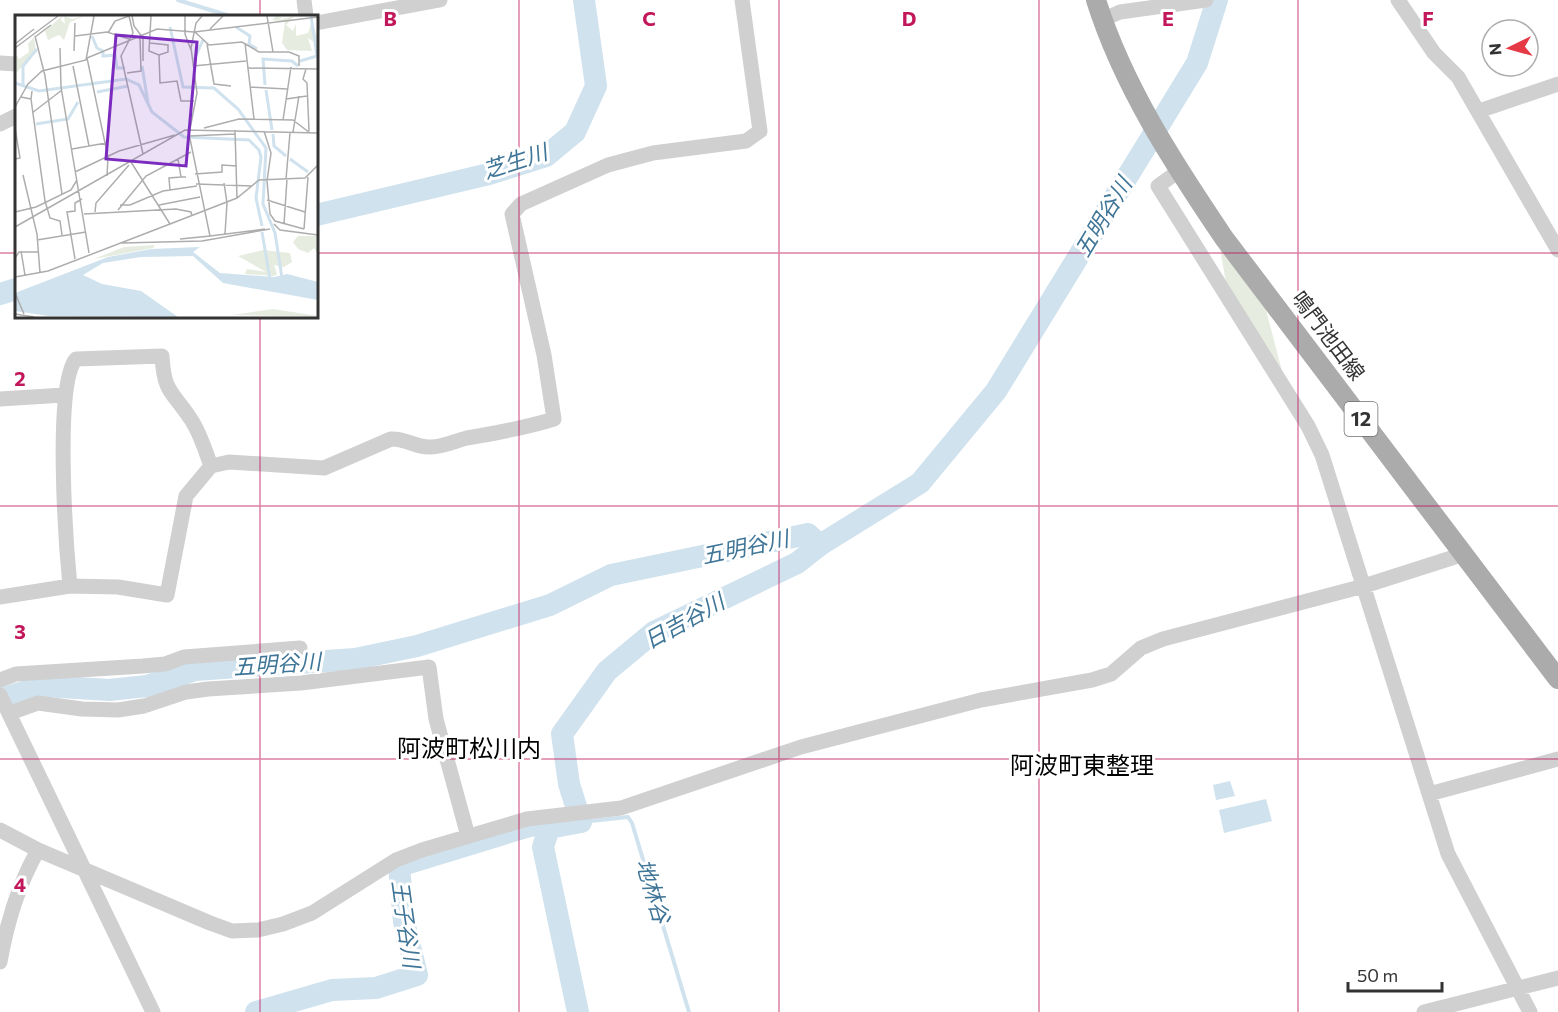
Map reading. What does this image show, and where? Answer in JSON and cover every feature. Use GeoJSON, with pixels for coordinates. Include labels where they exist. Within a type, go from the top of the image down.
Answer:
{"type":"FeatureCollection","features":[{"type":"Feature","properties":{"kind":"main road","name":"鳴門池田線"},"geometry":{"type":"LineString","coordinates":[[1096,0],[1114,52],[1144,108],[1175,163],[1224,238],[1558,678]]}},
{"type":"Feature","properties":{"kind":"street"},"geometry":{"type":"LineString","coordinates":[[304,0],[306,15]]}},
{"type":"Feature","properties":{"kind":"street"},"geometry":{"type":"LineString","coordinates":[[318,22],[440,0]]}},
{"type":"Feature","properties":{"kind":"street"},"geometry":{"type":"LineString","coordinates":[[0,597],[70,586],[118,587],[167,595],[186,496],[211,466],[229,462],[324,468],[391,439],[402,438],[417,447],[433,447],[465,439],[507,433],[554,419],[544,355],[512,214],[521,204],[608,165],[653,153],[746,141],[760,131],[742,0]]}},
{"type":"Feature","properties":{"kind":"street"},"geometry":{"type":"LineString","coordinates":[[1102,20],[1120,12],[1206,0]]}},
{"type":"Feature","properties":{"kind":"street"},"geometry":{"type":"LineString","coordinates":[[1398,0],[1434,53],[1458,77],[1558,250]]}},
{"type":"Feature","properties":{"kind":"street"},"geometry":{"type":"LineString","coordinates":[[0,63],[15,64]]}},
{"type":"Feature","properties":{"kind":"street"},"geometry":{"type":"LineString","coordinates":[[1479,111],[1558,84]]}},
{"type":"Feature","properties":{"kind":"street"},"geometry":{"type":"LineString","coordinates":[[0,124],[15,116]]}},
{"type":"Feature","properties":{"kind":"street"},"geometry":{"type":"LineString","coordinates":[[1175,163],[1158,186],[1308,426],[1322,455],[1448,854],[1530,1012]]}},
{"type":"Feature","properties":{"kind":"street"},"geometry":{"type":"LineString","coordinates":[[70,586],[64,532],[64,395],[69,367],[76,359],[162,356],[164,381],[168,392],[191,420],[211,466]]}},
{"type":"Feature","properties":{"kind":"street"},"geometry":{"type":"LineString","coordinates":[[0,399],[64,395]]}},
{"type":"Feature","properties":{"kind":"street"},"geometry":{"type":"LineString","coordinates":[[0,830],[86,871],[232,931],[258,930],[312,913],[396,860],[468,836],[542,817],[621,808],[801,747],[981,700],[1092,680],[1110,674],[1141,648],[1163,639],[1364,586],[1464,554]]}},
{"type":"Feature","properties":{"kind":"street"},"geometry":{"type":"LineString","coordinates":[[0,680],[16,674],[143,666],[184,657],[300,648]]}},
{"type":"Feature","properties":{"kind":"street"},"geometry":{"type":"LineString","coordinates":[[153,1012],[6,705],[38,703],[82,709],[118,710],[144,706],[186,692],[208,688],[301,683],[429,667],[436,719],[468,836]]}},
{"type":"Feature","properties":{"kind":"street"},"geometry":{"type":"LineString","coordinates":[[1429,794],[1558,759]]}},
{"type":"Feature","properties":{"kind":"street"},"geometry":{"type":"LineString","coordinates":[[0,962],[6,928],[23,876],[38,850]]}},
{"type":"Feature","properties":{"kind":"street"},"geometry":{"type":"LineString","coordinates":[[1424,1012],[1558,978]]}},
{"type":"Feature","properties":{"kind":"shaded area"},"geometry":{"type":"Polygon","coordinates":[[[1220,249],[1265,306],[1283,375],[1227,288],[1220,249]]]}},
{"type":"Feature","properties":{"kind":"water"},"geometry":{"type":"Polygon","coordinates":[[[1230,781],[1235,796],[1216,800],[1213,785],[1230,781]]]}},
{"type":"Feature","properties":{"kind":"water"},"geometry":{"type":"Polygon","coordinates":[[[1266,799],[1272,821],[1224,833],[1219,810],[1266,799]]]}},
{"type":"Feature","properties":{"kind":"waterway"},"geometry":{"type":"LineString","coordinates":[[178,0],[227,15]]}},
{"type":"Feature","properties":{"kind":"waterway","name":"芝生川"},"geometry":{"type":"LineString","coordinates":[[318,215],[489,174],[546,156],[575,132],[596,86],[584,0]]}},
{"type":"Feature","properties":{"kind":"waterway","name":"五明谷川"},"geometry":{"type":"LineString","coordinates":[[578,1012],[543,847],[549,828],[581,822],[569,784],[562,734],[607,671],[654,632],[797,563],[820,545],[920,483],[996,391],[1197,63],[1217,0]]}},
{"type":"Feature","properties":{"kind":"waterway","name":"芝生川"},"geometry":{"type":"LineString","coordinates":[[0,294],[15,289]]}},
{"type":"Feature","properties":{"kind":"waterway","name":"五明谷川"},"geometry":{"type":"LineString","coordinates":[[0,699],[44,686],[109,690],[147,686],[195,670],[355,659],[417,646],[550,605],[611,575],[808,534],[820,545]]}},
{"type":"Feature","properties":{"kind":"waterway","name":"地林谷"},"geometry":{"type":"LineString","coordinates":[[581,822],[628,817],[632,823],[689,1012]]}},
{"type":"Feature","properties":{"kind":"waterway","name":"王子谷川"},"geometry":{"type":"LineString","coordinates":[[256,1012],[332,990],[376,988],[417,975],[404,922],[399,866],[526,827],[540,824],[549,828]]}},
{"type":"Feature","properties":{"kind":"district","name":"阿波町松川内"},"geometry":{"type":"Point","coordinates":[469,749]}},
{"type":"Feature","properties":{"kind":"district","name":"阿波町東整理"},"geometry":{"type":"Point","coordinates":[1082,766]}},
{"type":"Feature","properties":{"kind":"water label","name":"日吉谷川"},"geometry":{"type":"Point","coordinates":[684,621]}}]}
